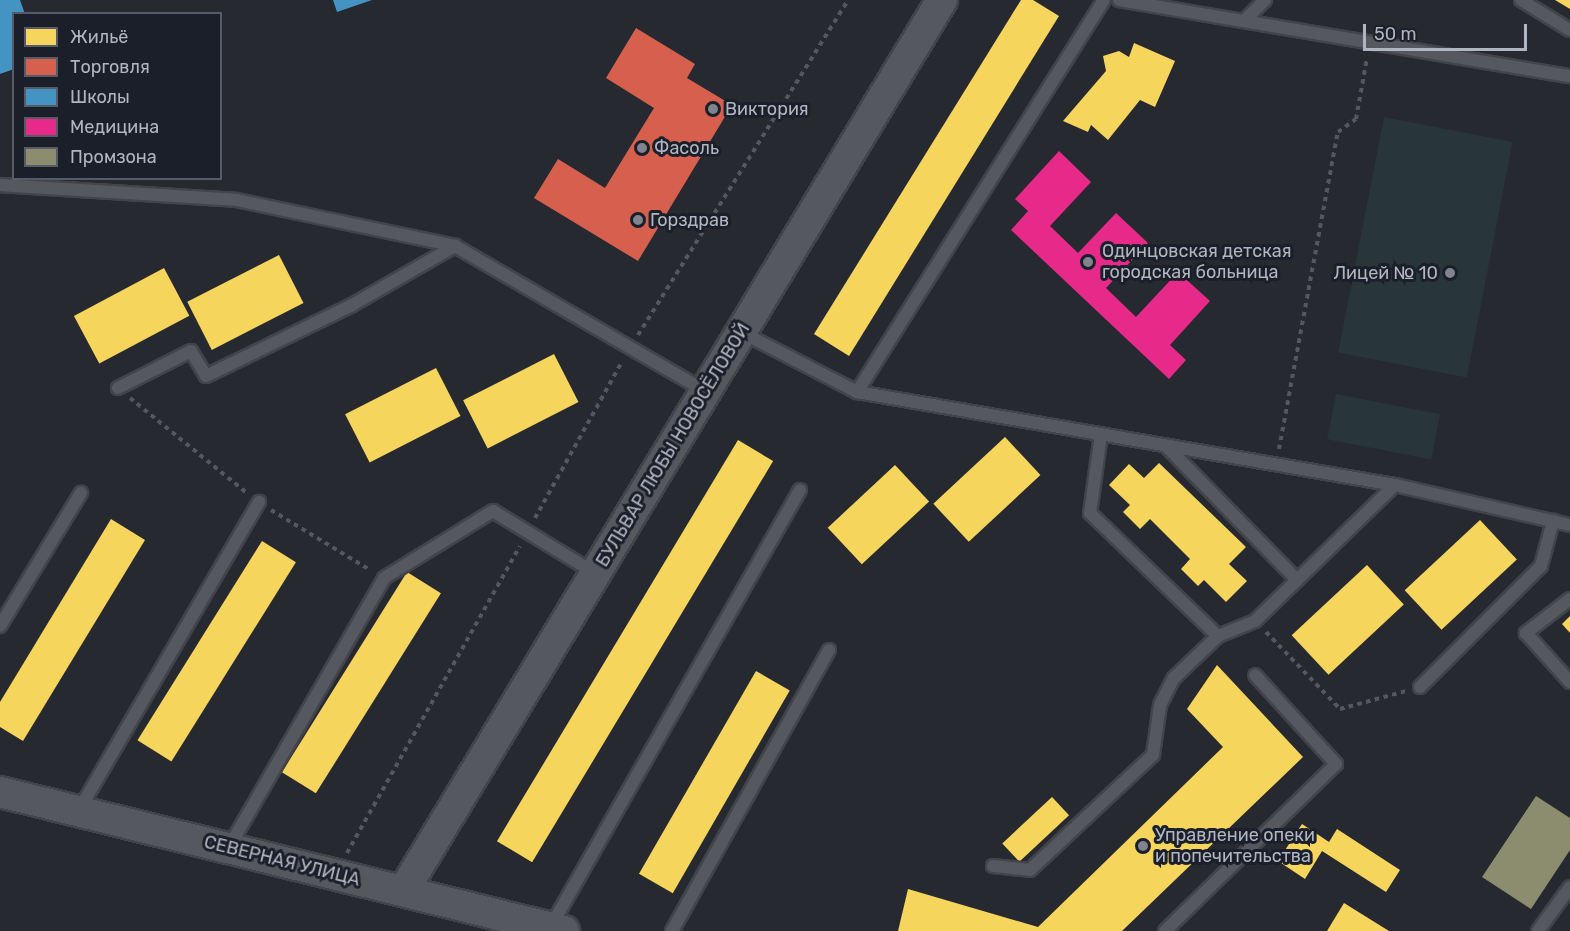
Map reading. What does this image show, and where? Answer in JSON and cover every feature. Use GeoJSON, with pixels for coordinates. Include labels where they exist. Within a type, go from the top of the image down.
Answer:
{"type":"FeatureCollection","features":[{"type":"Feature","properties":{"kind":"street","name":"БУЛЬВАР ЛЮБЫ НОВОСЁЛОВОЙ"},"geometry":{"type":"LineString","coordinates":[[404,890],[942,0]]}},
{"type":"Feature","properties":{"kind":"street","name":"СЕВЕРНАЯ УЛИЦА"},"geometry":{"type":"LineString","coordinates":[[0,792],[557,929]]}},
{"type":"Feature","properties":{"kind":"lane"},"geometry":{"type":"LineString","coordinates":[[857,392],[1104,0]]}},
{"type":"Feature","properties":{"kind":"lane"},"geometry":{"type":"LineString","coordinates":[[1119,0],[1570,76]]}},
{"type":"Feature","properties":{"kind":"lane"},"geometry":{"type":"LineString","coordinates":[[1244,21],[1265,0]]}},
{"type":"Feature","properties":{"kind":"lane"},"geometry":{"type":"LineString","coordinates":[[1521,0],[1570,30]]}},
{"type":"Feature","properties":{"kind":"lane"},"geometry":{"type":"LineString","coordinates":[[0,185],[237,200],[454,246],[705,391]]}},
{"type":"Feature","properties":{"kind":"lane"},"geometry":{"type":"LineString","coordinates":[[118,388],[191,351],[206,376],[352,305],[454,246]]}},
{"type":"Feature","properties":{"kind":"lane"},"geometry":{"type":"LineString","coordinates":[[741,332],[857,392],[1395,485],[1570,525]]}},
{"type":"Feature","properties":{"kind":"lane"},"geometry":{"type":"LineString","coordinates":[[1101,434],[1090,513],[1218,636]]}},
{"type":"Feature","properties":{"kind":"lane"},"geometry":{"type":"LineString","coordinates":[[1165,445],[1297,580]]}},
{"type":"Feature","properties":{"kind":"lane"},"geometry":{"type":"LineString","coordinates":[[993,866],[1030,870],[1153,755],[1160,705],[1174,678],[1218,636],[1255,621],[1395,485]]}},
{"type":"Feature","properties":{"kind":"lane"},"geometry":{"type":"LineString","coordinates":[[557,929],[800,490]]}},
{"type":"Feature","properties":{"kind":"lane"},"geometry":{"type":"LineString","coordinates":[[0,627],[81,493]]}},
{"type":"Feature","properties":{"kind":"lane"},"geometry":{"type":"LineString","coordinates":[[78,811],[259,502]]}},
{"type":"Feature","properties":{"kind":"lane"},"geometry":{"type":"LineString","coordinates":[[229,848],[384,578],[493,511],[595,573]]}},
{"type":"Feature","properties":{"kind":"lane"},"geometry":{"type":"LineString","coordinates":[[1420,687],[1541,566],[1553,521]]}},
{"type":"Feature","properties":{"kind":"lane"},"geometry":{"type":"LineString","coordinates":[[1570,599],[1526,633],[1570,682]]}},
{"type":"Feature","properties":{"kind":"lane"},"geometry":{"type":"LineString","coordinates":[[672,931],[829,650]]}},
{"type":"Feature","properties":{"kind":"lane"},"geometry":{"type":"LineString","coordinates":[[1165,931],[1336,764],[1255,675]]}},
{"type":"Feature","properties":{"kind":"lane"},"geometry":{"type":"LineString","coordinates":[[1538,931],[1570,887]]}},
{"type":"Feature","properties":{"kind":"path"},"geometry":{"type":"LineString","coordinates":[[335,875],[630,348],[848,0]]}},
{"type":"Feature","properties":{"kind":"path"},"geometry":{"type":"LineString","coordinates":[[1276,465],[1338,132],[1356,119],[1370,42]]}},
{"type":"Feature","properties":{"kind":"path"},"geometry":{"type":"LineString","coordinates":[[1255,621],[1340,709],[1420,687]]}},
{"type":"Feature","properties":{"kind":"shaded area"},"geometry":{"type":"Polygon","coordinates":[[[1384,117],[1513,142],[1467,378],[1338,353],[1384,117]]]}},
{"type":"Feature","properties":{"kind":"shaded area"},"geometry":{"type":"Polygon","coordinates":[[[1336,394],[1440,414],[1431,459],[1327,439],[1336,394]]]}},
{"type":"Feature","properties":{"kind":"building: Жильё"},"geometry":{"type":"Polygon","coordinates":[[[1021,0],[1033,0],[1059,16],[849,356],[814,334],[1021,0]]]}},
{"type":"Feature","properties":{"kind":"building: Жильё"},"geometry":{"type":"Polygon","coordinates":[[[1555,0],[1570,0],[1570,9],[1555,0]]]}},
{"type":"Feature","properties":{"kind":"building: Жильё"},"geometry":{"type":"Polygon","coordinates":[[[1134,43],[1175,61],[1155,107],[1140,100],[1108,140],[1091,125],[1088,132],[1063,121],[1106,71],[1103,56],[1119,51],[1129,57],[1134,43]]]}},
{"type":"Feature","properties":{"kind":"building: Жильё"},"geometry":{"type":"Polygon","coordinates":[[[279,255],[304,303],[212,350],[187,302],[279,255]]]}},
{"type":"Feature","properties":{"kind":"building: Жильё"},"geometry":{"type":"Polygon","coordinates":[[[164,268],[189,316],[99,364],[74,316],[164,268]]]}},
{"type":"Feature","properties":{"kind":"building: Жильё"},"geometry":{"type":"Polygon","coordinates":[[[554,354],[579,402],[488,448],[463,400],[554,354]]]}},
{"type":"Feature","properties":{"kind":"building: Жильё"},"geometry":{"type":"Polygon","coordinates":[[[436,368],[461,416],[370,462],[345,414],[436,368]]]}},
{"type":"Feature","properties":{"kind":"building: Жильё"},"geometry":{"type":"Polygon","coordinates":[[[1005,437],[1040,475],[969,542],[933,504],[1005,437]]]}},
{"type":"Feature","properties":{"kind":"building: Жильё"},"geometry":{"type":"Polygon","coordinates":[[[738,440],[773,461],[532,862],[497,841],[738,440]]]}},
{"type":"Feature","properties":{"kind":"building: Жильё"},"geometry":{"type":"Polygon","coordinates":[[[1159,463],[1246,547],[1229,564],[1247,581],[1226,602],[1204,580],[1198,586],[1181,569],[1190,559],[1150,519],[1140,529],[1123,512],[1130,505],[1109,485],[1129,464],[1144,478],[1159,463]]]}},
{"type":"Feature","properties":{"kind":"building: Жильё"},"geometry":{"type":"Polygon","coordinates":[[[895,465],[929,502],[862,564],[828,528],[895,465]]]}},
{"type":"Feature","properties":{"kind":"building: Жильё"},"geometry":{"type":"Polygon","coordinates":[[[111,519],[145,540],[23,741],[0,727],[0,702],[111,519]]]}},
{"type":"Feature","properties":{"kind":"building: Жильё"},"geometry":{"type":"Polygon","coordinates":[[[1480,520],[1517,559],[1441,630],[1405,590],[1480,520]]]}},
{"type":"Feature","properties":{"kind":"building: Жильё"},"geometry":{"type":"Polygon","coordinates":[[[262,541],[296,562],[171,761],[137,740],[262,541]]]}},
{"type":"Feature","properties":{"kind":"building: Жильё"},"geometry":{"type":"Polygon","coordinates":[[[1367,565],[1404,604],[1328,675],[1292,635],[1367,565]]]}},
{"type":"Feature","properties":{"kind":"building: Жильё"},"geometry":{"type":"Polygon","coordinates":[[[407,572],[441,593],[316,793],[282,772],[407,572]]]}},
{"type":"Feature","properties":{"kind":"building: Жильё"},"geometry":{"type":"Polygon","coordinates":[[[1570,616],[1570,633],[1562,624],[1570,616]]]}},
{"type":"Feature","properties":{"kind":"building: Жильё"},"geometry":{"type":"Polygon","coordinates":[[[1217,665],[1303,757],[1122,931],[898,931],[908,889],[1038,927],[1223,747],[1187,709],[1217,665]]]}},
{"type":"Feature","properties":{"kind":"building: Жильё"},"geometry":{"type":"Polygon","coordinates":[[[756,671],[790,690],[673,893],[639,874],[756,671]]]}},
{"type":"Feature","properties":{"kind":"building: Жильё"},"geometry":{"type":"Polygon","coordinates":[[[1052,797],[1069,815],[1019,862],[1002,843],[1052,797]]]}},
{"type":"Feature","properties":{"kind":"building: Жильё"},"geometry":{"type":"Polygon","coordinates":[[[1302,824],[1329,842],[1337,829],[1400,870],[1386,892],[1322,851],[1305,879],[1278,861],[1302,824]]]}},
{"type":"Feature","properties":{"kind":"building: Жильё"},"geometry":{"type":"Polygon","coordinates":[[[1344,903],[1389,931],[1327,931],[1344,903]]]}},
{"type":"Feature","properties":{"kind":"building: Торговля"},"geometry":{"type":"Polygon","coordinates":[[[636,28],[695,64],[687,78],[732,105],[638,261],[534,198],[558,159],[605,188],[654,108],[606,78],[636,28]]]}},
{"type":"Feature","properties":{"kind":"building: Школы"},"geometry":{"type":"Polygon","coordinates":[[[0,0],[20,0],[24,12],[12,12],[12,70],[0,74],[0,0]]]}},
{"type":"Feature","properties":{"kind":"building: Школы"},"geometry":{"type":"Polygon","coordinates":[[[333,0],[372,0],[337,12],[333,0]]]}},
{"type":"Feature","properties":{"kind":"building: Медицина","name":"Одинцовская детская городская больница"},"geometry":{"type":"Polygon","coordinates":[[[1059,151],[1091,182],[1050,226],[1078,253],[1116,213],[1148,243],[1106,288],[1136,317],[1178,272],[1210,301],[1170,345],[1186,360],[1169,379],[1011,230],[1028,211],[1015,199],[1059,151]]]}},
{"type":"Feature","properties":{"kind":"building: Промзона"},"geometry":{"type":"Polygon","coordinates":[[[1536,796],[1570,818],[1570,850],[1531,909],[1482,877],[1536,796]]]}},
{"type":"Feature","properties":{"kind":"place","name":"Виктория"},"geometry":{"type":"Point","coordinates":[713,109]}},
{"type":"Feature","properties":{"kind":"place","name":"Фасоль"},"geometry":{"type":"Point","coordinates":[642,148]}},
{"type":"Feature","properties":{"kind":"place","name":"Горздрав"},"geometry":{"type":"Point","coordinates":[638,220]}},
{"type":"Feature","properties":{"kind":"place","name":"Одинцовская детская городская больница"},"geometry":{"type":"Point","coordinates":[1088,262]}},
{"type":"Feature","properties":{"kind":"place","name":"Лицей № 10"},"geometry":{"type":"Point","coordinates":[1450,273]}},
{"type":"Feature","properties":{"kind":"place","name":"Управление опеки и попечительства"},"geometry":{"type":"Point","coordinates":[1143,846]}}]}
